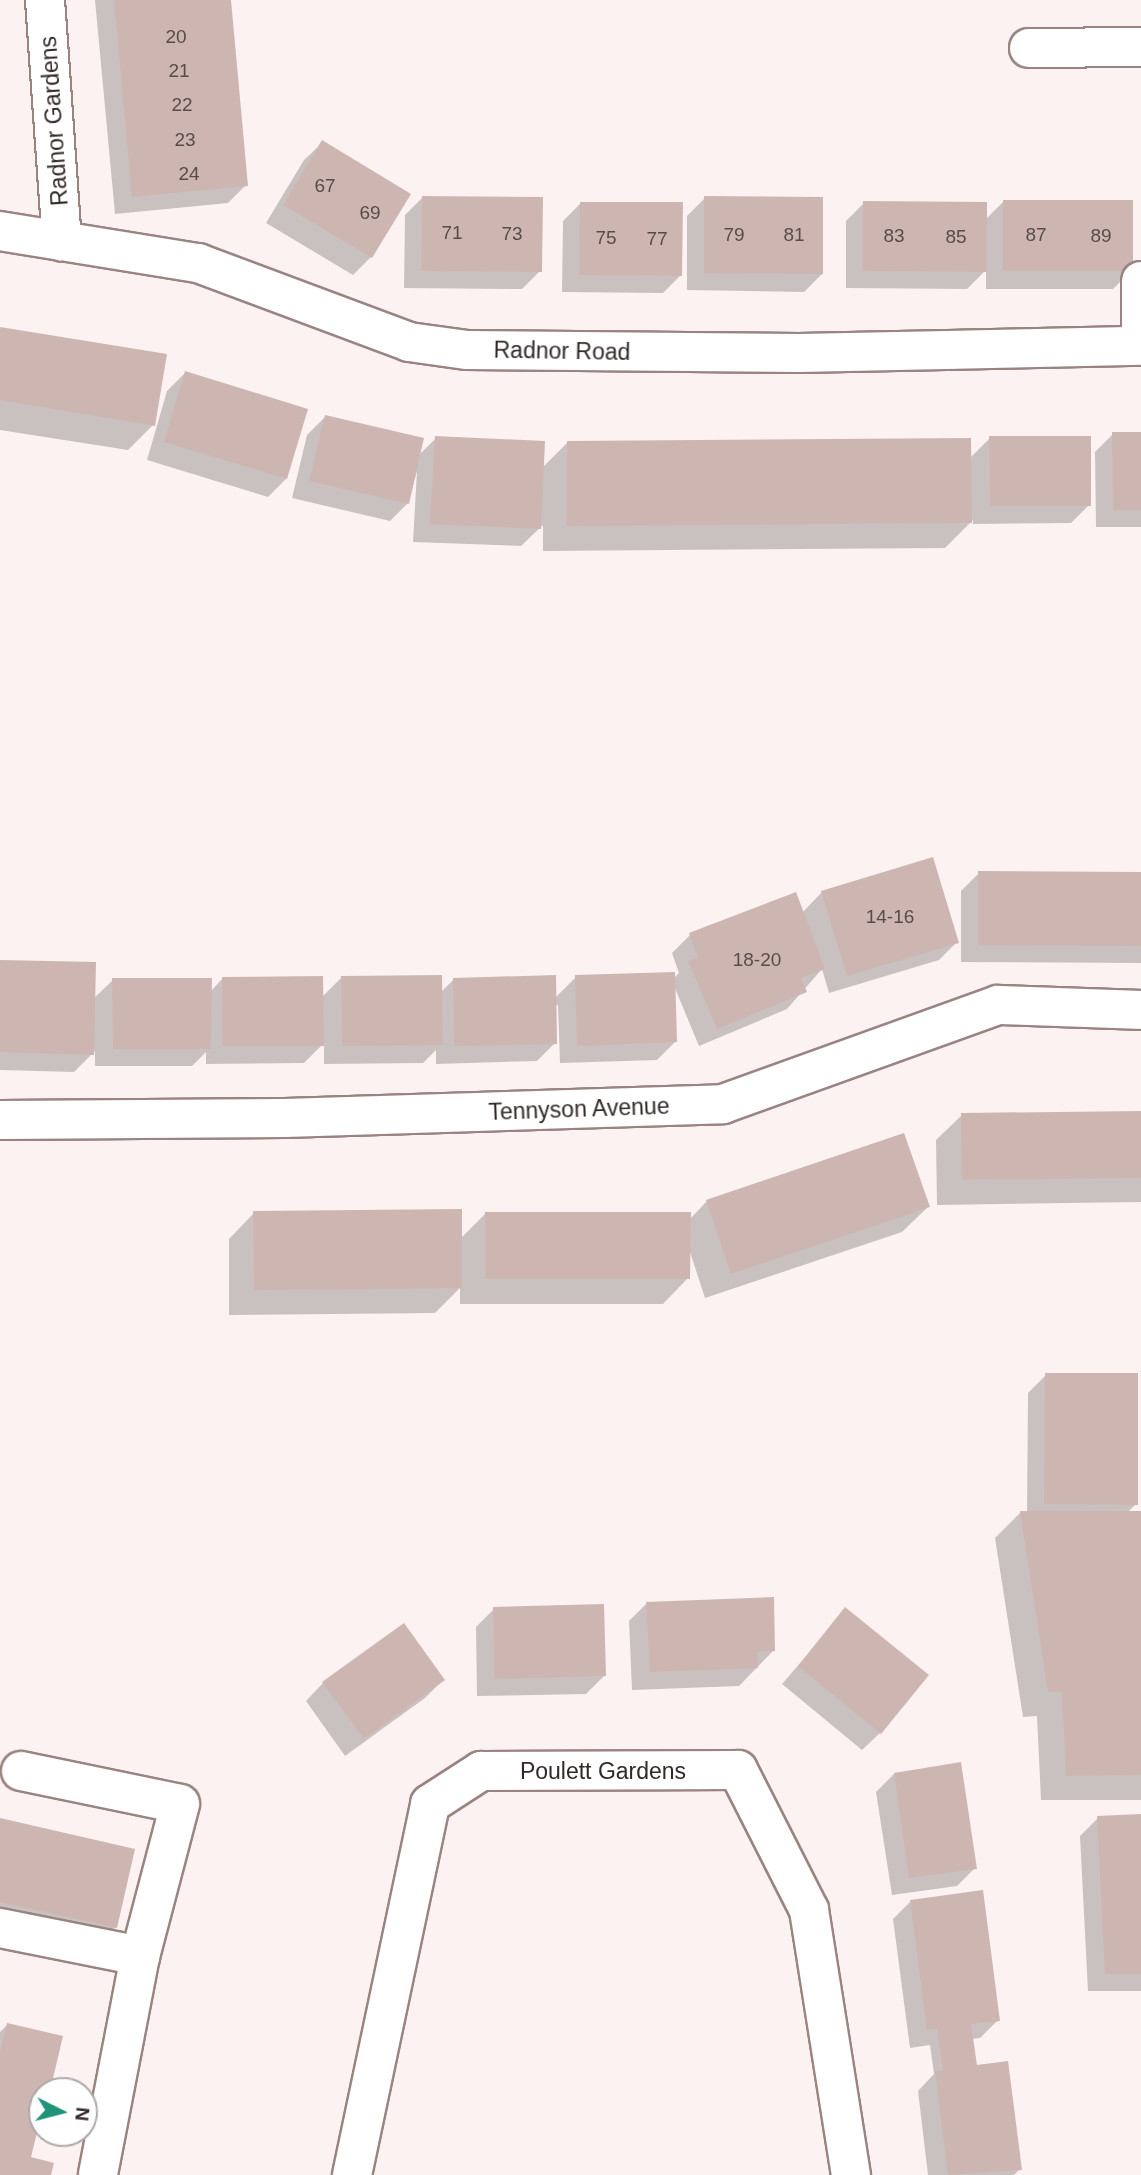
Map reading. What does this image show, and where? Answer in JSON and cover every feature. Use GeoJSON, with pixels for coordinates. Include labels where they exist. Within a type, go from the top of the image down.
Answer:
{"type":"FeatureCollection","features":[{"type":"Feature","properties":{"kind":"street","name":"Radnor Gardens"},"geometry":{"type":"LineString","coordinates":[[45,0],[62,241]]}},
{"type":"Feature","properties":{"kind":"street"},"geometry":{"type":"LineString","coordinates":[[1029,48],[1141,47]]}},
{"type":"Feature","properties":{"kind":"street","name":"Radnor Road"},"geometry":{"type":"LineString","coordinates":[[0,231],[198,263],[409,342],[467,350],[799,353],[1141,346]]}},
{"type":"Feature","properties":{"kind":"street"},"geometry":{"type":"LineString","coordinates":[[1141,281],[1141,333]]}},
{"type":"Feature","properties":{"kind":"street","name":"Tennyson Avenue"},"geometry":{"type":"LineString","coordinates":[[0,1121],[285,1118],[723,1104],[998,1005],[1141,1010]]}},
{"type":"Feature","properties":{"kind":"street","name":"Poulett Gardens"},"geometry":{"type":"LineString","coordinates":[[352,2175],[430,1804],[481,1771],[738,1770],[809,1910],[851,2175]]}},
{"type":"Feature","properties":{"kind":"street"},"geometry":{"type":"LineString","coordinates":[[21,1771],[180,1804],[140,1955],[98,2175]]}},
{"type":"Feature","properties":{"kind":"street"},"geometry":{"type":"LineString","coordinates":[[0,1928],[140,1955]]}},
{"type":"Feature","properties":{"kind":"building"},"geometry":{"type":"Polygon","coordinates":[[[114,0],[231,0],[248,186],[132,197],[114,0]]]}},
{"type":"Feature","properties":{"kind":"building"},"geometry":{"type":"Polygon","coordinates":[[[322,140],[411,194],[372,258],[283,205],[322,140]]]}},
{"type":"Feature","properties":{"kind":"building"},"geometry":{"type":"Polygon","coordinates":[[[422,196],[543,197],[542,272],[421,271],[422,196]]]}},
{"type":"Feature","properties":{"kind":"building"},"geometry":{"type":"Polygon","coordinates":[[[704,196],[823,197],[823,274],[704,273],[704,196]]]}},
{"type":"Feature","properties":{"kind":"building"},"geometry":{"type":"Polygon","coordinates":[[[1003,200],[1133,200],[1133,271],[1003,271],[1003,200]]]}},
{"type":"Feature","properties":{"kind":"building"},"geometry":{"type":"Polygon","coordinates":[[[863,201],[987,202],[987,272],[863,271],[863,201]]]}},
{"type":"Feature","properties":{"kind":"building"},"geometry":{"type":"Polygon","coordinates":[[[580,202],[683,202],[682,276],[579,275],[580,202]]]}},
{"type":"Feature","properties":{"kind":"building"},"geometry":{"type":"Polygon","coordinates":[[[0,327],[167,354],[155,426],[0,400],[0,327]]]}},
{"type":"Feature","properties":{"kind":"building"},"geometry":{"type":"Polygon","coordinates":[[[185,371],[308,409],[287,479],[164,442],[185,371]]]}},
{"type":"Feature","properties":{"kind":"building"},"geometry":{"type":"Polygon","coordinates":[[[325,415],[424,438],[409,504],[309,481],[325,415]]]}},
{"type":"Feature","properties":{"kind":"building"},"geometry":{"type":"Polygon","coordinates":[[[1112,432],[1141,432],[1141,510],[1113,510],[1112,432]]]}},
{"type":"Feature","properties":{"kind":"building"},"geometry":{"type":"Polygon","coordinates":[[[435,436],[545,441],[541,529],[430,524],[435,436]]]}},
{"type":"Feature","properties":{"kind":"building"},"geometry":{"type":"Polygon","coordinates":[[[989,436],[1091,436],[1091,506],[990,506],[989,436]]]}},
{"type":"Feature","properties":{"kind":"building"},"geometry":{"type":"Polygon","coordinates":[[[971,438],[972,523],[567,526],[567,441],[971,438]]]}},
{"type":"Feature","properties":{"kind":"building"},"geometry":{"type":"Polygon","coordinates":[[[933,857],[959,943],[847,976],[821,891],[933,857]]]}},
{"type":"Feature","properties":{"kind":"building"},"geometry":{"type":"Polygon","coordinates":[[[978,871],[1141,872],[1141,946],[978,945],[978,871]]]}},
{"type":"Feature","properties":{"kind":"building"},"geometry":{"type":"Polygon","coordinates":[[[796,892],[825,969],[801,978],[807,992],[717,1029],[688,961],[698,958],[689,933],[796,892]]]}},
{"type":"Feature","properties":{"kind":"building"},"geometry":{"type":"Polygon","coordinates":[[[0,960],[96,962],[94,1055],[0,1052],[0,960]]]}},
{"type":"Feature","properties":{"kind":"building"},"geometry":{"type":"Polygon","coordinates":[[[675,972],[677,1042],[577,1046],[575,975],[675,972]]]}},
{"type":"Feature","properties":{"kind":"building"},"geometry":{"type":"Polygon","coordinates":[[[442,975],[443,1045],[342,1046],[341,976],[442,975]]]}},
{"type":"Feature","properties":{"kind":"building"},"geometry":{"type":"Polygon","coordinates":[[[556,975],[557,1044],[454,1046],[453,978],[556,975]]]}},
{"type":"Feature","properties":{"kind":"building"},"geometry":{"type":"Polygon","coordinates":[[[323,976],[324,1046],[223,1046],[222,977],[323,976]]]}},
{"type":"Feature","properties":{"kind":"building"},"geometry":{"type":"Polygon","coordinates":[[[112,978],[212,978],[211,1049],[113,1049],[112,978]]]}},
{"type":"Feature","properties":{"kind":"building"},"geometry":{"type":"Polygon","coordinates":[[[1141,1111],[1141,1178],[962,1180],[961,1113],[1141,1111]]]}},
{"type":"Feature","properties":{"kind":"building"},"geometry":{"type":"Polygon","coordinates":[[[904,1133],[930,1207],[731,1274],[706,1200],[904,1133]]]}},
{"type":"Feature","properties":{"kind":"building"},"geometry":{"type":"Polygon","coordinates":[[[462,1209],[462,1288],[254,1290],[253,1211],[462,1209]]]}},
{"type":"Feature","properties":{"kind":"building"},"geometry":{"type":"Polygon","coordinates":[[[485,1212],[691,1212],[690,1279],[485,1279],[485,1212]]]}},
{"type":"Feature","properties":{"kind":"building"},"geometry":{"type":"Polygon","coordinates":[[[1045,1373],[1138,1373],[1138,1505],[1044,1504],[1045,1373]]]}},
{"type":"Feature","properties":{"kind":"building"},"geometry":{"type":"Polygon","coordinates":[[[1020,1511],[1141,1511],[1141,1775],[1066,1776],[1062,1692],[1048,1692],[1020,1511]]]}},
{"type":"Feature","properties":{"kind":"building"},"geometry":{"type":"Polygon","coordinates":[[[774,1597],[775,1651],[757,1652],[758,1668],[650,1672],[646,1602],[774,1597]]]}},
{"type":"Feature","properties":{"kind":"building"},"geometry":{"type":"Polygon","coordinates":[[[604,1604],[606,1676],[495,1679],[493,1607],[604,1604]]]}},
{"type":"Feature","properties":{"kind":"building"},"geometry":{"type":"Polygon","coordinates":[[[845,1607],[929,1675],[881,1734],[798,1666],[845,1607]]]}},
{"type":"Feature","properties":{"kind":"building"},"geometry":{"type":"Polygon","coordinates":[[[404,1623],[445,1680],[364,1739],[322,1682],[404,1623]]]}},
{"type":"Feature","properties":{"kind":"building"},"geometry":{"type":"Polygon","coordinates":[[[961,1762],[977,1869],[909,1878],[894,1773],[961,1762]]]}},
{"type":"Feature","properties":{"kind":"building"},"geometry":{"type":"Polygon","coordinates":[[[1141,1814],[1141,1974],[1105,1974],[1097,1816],[1141,1814]]]}},
{"type":"Feature","properties":{"kind":"building"},"geometry":{"type":"Polygon","coordinates":[[[0,1818],[135,1849],[117,1928],[0,1902],[0,1818]]]}},
{"type":"Feature","properties":{"kind":"building"},"geometry":{"type":"Polygon","coordinates":[[[983,1890],[1000,2021],[971,2024],[977,2065],[1008,2061],[1022,2170],[948,2175],[935,2071],[943,2070],[937,2029],[927,2030],[910,1900],[983,1890]]]}},
{"type":"Feature","properties":{"kind":"building"},"geometry":{"type":"Polygon","coordinates":[[[7,2023],[63,2036],[53,2077],[28,2077],[28,2147],[33,2147],[31,2157],[54,2163],[51,2175],[0,2175],[0,2052],[7,2023]]]}}]}
